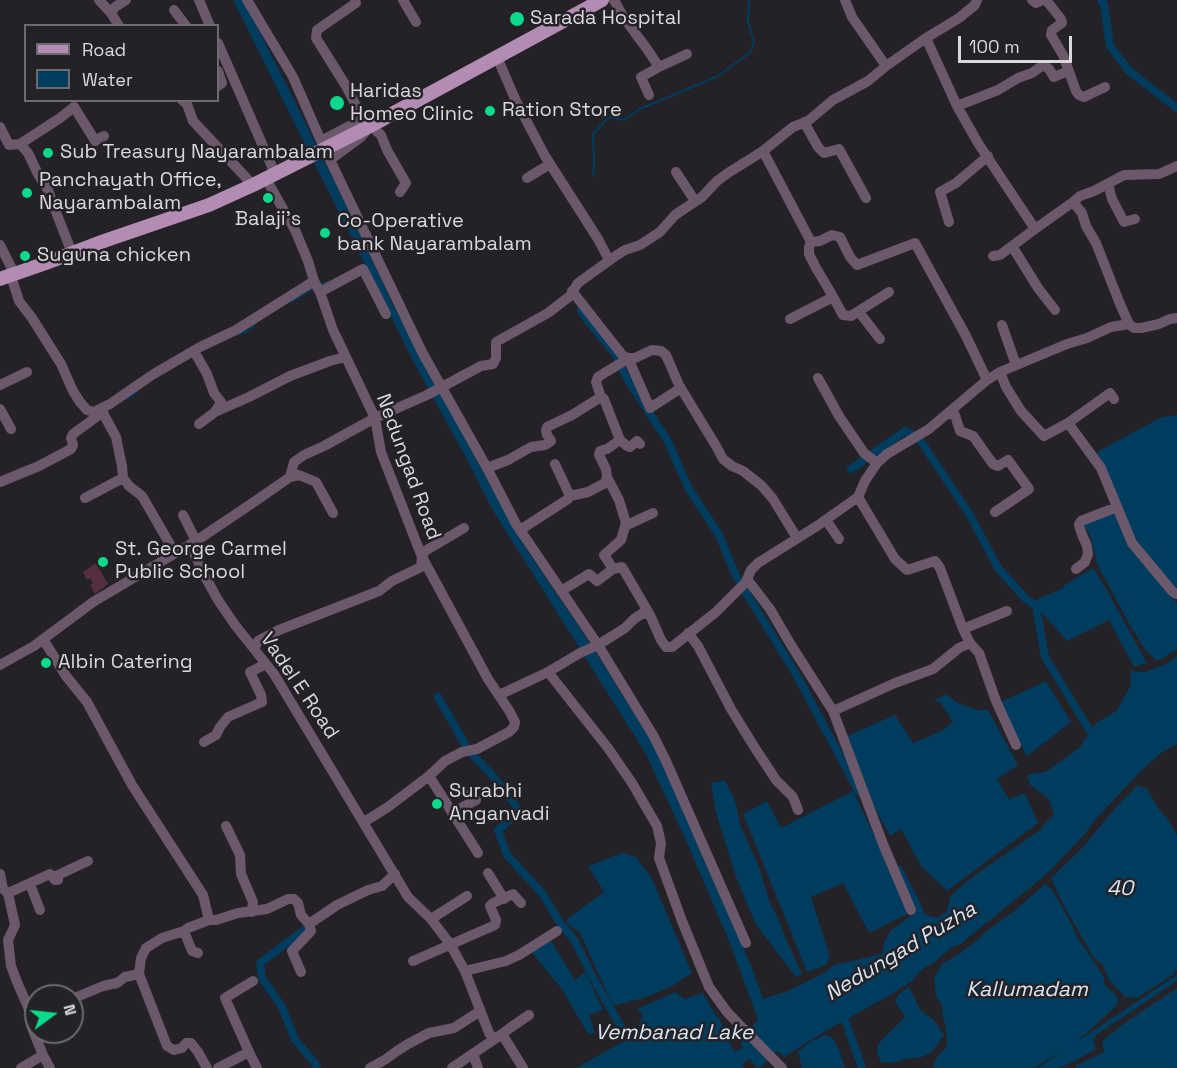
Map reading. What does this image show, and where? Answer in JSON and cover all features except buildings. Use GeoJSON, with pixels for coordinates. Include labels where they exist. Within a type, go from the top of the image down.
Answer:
{"type":"FeatureCollection","features":[{"type":"Feature","properties":{"kind":"main road"},"geometry":{"type":"LineString","coordinates":[[9,277],[104,240],[209,205],[253,185],[269,174],[292,166],[367,123],[497,57],[602,0]]}},
{"type":"Feature","properties":{"kind":"street"},"geometry":{"type":"LineString","coordinates":[[99,0],[119,24]]}},
{"type":"Feature","properties":{"kind":"street"},"geometry":{"type":"LineString","coordinates":[[111,13],[115,7],[126,0]]}},
{"type":"Feature","properties":{"kind":"street"},"geometry":{"type":"LineString","coordinates":[[199,0],[209,24]]}},
{"type":"Feature","properties":{"kind":"street"},"geometry":{"type":"LineString","coordinates":[[247,0],[293,77],[321,141],[367,123]]}},
{"type":"Feature","properties":{"kind":"street"},"geometry":{"type":"LineString","coordinates":[[403,0],[416,22]]}},
{"type":"Feature","properties":{"kind":"street"},"geometry":{"type":"LineString","coordinates":[[614,0],[658,67]]}},
{"type":"Feature","properties":{"kind":"street"},"geometry":{"type":"LineString","coordinates":[[845,0],[852,17],[886,66]]}},
{"type":"Feature","properties":{"kind":"street"},"geometry":{"type":"LineString","coordinates":[[290,477],[294,462],[375,418],[427,395],[481,366],[493,364],[496,358],[496,342],[548,313],[570,296],[578,283],[625,250],[640,245],[660,232],[675,215],[702,197],[717,181],[793,127],[808,121],[833,100],[868,81],[926,38],[958,18],[975,5],[977,0]]}},
{"type":"Feature","properties":{"kind":"street"},"geometry":{"type":"LineString","coordinates":[[1032,0],[1036,3],[1045,0],[1061,19],[1062,23],[1052,30],[1051,34],[1059,46],[1079,95],[1084,97],[1105,87]]}},
{"type":"Feature","properties":{"kind":"street"},"geometry":{"type":"LineString","coordinates":[[357,1],[317,30],[316,38],[367,123],[381,135],[406,183],[400,192]]}},
{"type":"Feature","properties":{"kind":"street"},"geometry":{"type":"LineString","coordinates":[[174,10],[184,24]]}},
{"type":"Feature","properties":{"kind":"street"},"geometry":{"type":"LineString","coordinates":[[926,38],[944,81],[978,143],[1035,229]]}},
{"type":"Feature","properties":{"kind":"street","name":"Nedungad Road"},"geometry":{"type":"LineString","coordinates":[[219,46],[269,174],[308,261],[333,330],[375,418],[381,452],[422,557],[488,680],[500,695],[515,722],[514,727],[508,732],[477,749],[462,752],[445,761],[388,807],[364,822]]}},
{"type":"Feature","properties":{"kind":"street"},"geometry":{"type":"LineString","coordinates":[[649,95],[641,77],[687,54]]}},
{"type":"Feature","properties":{"kind":"street"},"geometry":{"type":"LineString","coordinates":[[497,57],[516,101],[550,164],[609,260]]}},
{"type":"Feature","properties":{"kind":"street"},"geometry":{"type":"LineString","coordinates":[[957,106],[998,90],[1032,73],[1043,64],[1054,77],[1066,72],[1070,74]]}},
{"type":"Feature","properties":{"kind":"street"},"geometry":{"type":"LineString","coordinates":[[188,102],[193,121],[253,185]]}},
{"type":"Feature","properties":{"kind":"street"},"geometry":{"type":"LineString","coordinates":[[0,127],[9,145],[20,144],[60,118],[76,103],[93,140],[104,136]]}},
{"type":"Feature","properties":{"kind":"street"},"geometry":{"type":"LineString","coordinates":[[804,122],[824,153],[839,149],[866,198]]}},
{"type":"Feature","properties":{"kind":"street"},"geometry":{"type":"LineString","coordinates":[[367,123],[362,137],[330,160],[422,352],[520,530],[598,645],[654,735],[746,943]]}},
{"type":"Feature","properties":{"kind":"street"},"geometry":{"type":"LineString","coordinates":[[20,144],[28,153],[48,190],[72,253]]}},
{"type":"Feature","properties":{"kind":"street"},"geometry":{"type":"LineString","coordinates":[[762,151],[811,242],[809,254],[843,315],[851,316],[889,292]]}},
{"type":"Feature","properties":{"kind":"street"},"geometry":{"type":"LineString","coordinates":[[949,222],[940,192],[956,183],[988,156]]}},
{"type":"Feature","properties":{"kind":"street"},"geometry":{"type":"LineString","coordinates":[[526,178],[550,164]]}},
{"type":"Feature","properties":{"kind":"street"},"geometry":{"type":"LineString","coordinates":[[993,256],[1000,255],[1080,196],[1124,175],[1159,174],[1177,166]]}},
{"type":"Feature","properties":{"kind":"street"},"geometry":{"type":"LineString","coordinates":[[676,172],[695,201]]}},
{"type":"Feature","properties":{"kind":"street"},"geometry":{"type":"LineString","coordinates":[[1108,184],[1112,199],[1124,222],[1135,219]]}},
{"type":"Feature","properties":{"kind":"street"},"geometry":{"type":"LineString","coordinates":[[1073,202],[1082,213],[1086,226],[1096,243],[1129,324],[1134,328],[1141,328],[1177,318]]}},
{"type":"Feature","properties":{"kind":"street"},"geometry":{"type":"LineString","coordinates":[[811,242],[820,241],[832,235],[840,237],[850,257],[857,265],[915,243],[966,336],[987,380]]}},
{"type":"Feature","properties":{"kind":"street"},"geometry":{"type":"LineString","coordinates":[[0,245],[19,301],[34,320],[61,364],[80,402],[87,410],[103,411]]}},
{"type":"Feature","properties":{"kind":"street"},"geometry":{"type":"LineString","coordinates":[[1012,246],[1038,288],[1055,310]]}},
{"type":"Feature","properties":{"kind":"street"},"geometry":{"type":"LineString","coordinates":[[0,482],[39,466],[71,449],[73,434],[152,375],[196,354],[316,285],[363,269],[386,314]]}},
{"type":"Feature","properties":{"kind":"street"},"geometry":{"type":"LineString","coordinates":[[572,291],[623,361],[650,408],[681,388]]}},
{"type":"Feature","properties":{"kind":"street"},"geometry":{"type":"LineString","coordinates":[[790,319],[833,297]]}},
{"type":"Feature","properties":{"kind":"street"},"geometry":{"type":"LineString","coordinates":[[859,312],[880,339]]}},
{"type":"Feature","properties":{"kind":"street"},"geometry":{"type":"LineString","coordinates":[[561,591],[589,574],[597,581],[622,567],[666,647],[672,646],[716,612],[744,583],[758,563],[858,497],[877,463],[887,454],[930,429],[987,380],[1000,372],[1067,344],[1111,327],[1129,324]]}},
{"type":"Feature","properties":{"kind":"street"},"geometry":{"type":"LineString","coordinates":[[1002,325],[1016,365]]}},
{"type":"Feature","properties":{"kind":"street"},"geometry":{"type":"LineString","coordinates":[[640,444],[637,441],[630,447],[620,440],[596,382],[598,377],[623,361],[640,357],[652,350],[660,351],[666,355],[681,388],[723,459],[762,486],[773,499],[797,538]]}},
{"type":"Feature","properties":{"kind":"street"},"geometry":{"type":"LineString","coordinates":[[196,354],[214,393],[221,402],[215,412]]}},
{"type":"Feature","properties":{"kind":"street"},"geometry":{"type":"LineString","coordinates":[[199,424],[215,412],[290,376],[330,360],[345,357]]}},
{"type":"Feature","properties":{"kind":"street"},"geometry":{"type":"LineString","coordinates":[[0,385],[27,372]]}},
{"type":"Feature","properties":{"kind":"street"},"geometry":{"type":"LineString","coordinates":[[1000,372],[1006,387],[1022,411],[1044,436],[1068,423],[1110,393],[1114,399]]}},
{"type":"Feature","properties":{"kind":"street"},"geometry":{"type":"LineString","coordinates":[[818,378],[839,416],[864,453],[877,463]]}},
{"type":"Feature","properties":{"kind":"street"},"geometry":{"type":"LineString","coordinates":[[487,468],[531,447],[545,445],[551,441],[546,430],[550,425],[572,415],[601,397]]}},
{"type":"Feature","properties":{"kind":"street"},"geometry":{"type":"LineString","coordinates":[[0,409],[11,429]]}},
{"type":"Feature","properties":{"kind":"street"},"geometry":{"type":"LineString","coordinates":[[103,411],[116,438],[123,478],[142,496],[175,553]]}},
{"type":"Feature","properties":{"kind":"street"},"geometry":{"type":"LineString","coordinates":[[948,414],[955,415],[960,431],[973,436],[993,464],[998,466],[1008,460],[1029,489],[994,512]]}},
{"type":"Feature","properties":{"kind":"street"},"geometry":{"type":"LineString","coordinates":[[1068,423],[1101,468],[1132,543],[1176,594]]}},
{"type":"Feature","properties":{"kind":"street"},"geometry":{"type":"LineString","coordinates":[[613,570],[604,555],[621,540],[626,524],[619,500],[599,455],[600,451],[620,440]]}},
{"type":"Feature","properties":{"kind":"street"},"geometry":{"type":"LineString","coordinates":[[555,464],[570,496]]}},
{"type":"Feature","properties":{"kind":"street"},"geometry":{"type":"LineString","coordinates":[[0,665],[34,646],[93,602],[193,543],[290,477],[299,475],[316,482],[333,513]]}},
{"type":"Feature","properties":{"kind":"street"},"geometry":{"type":"LineString","coordinates":[[520,530],[570,496],[588,492],[605,483],[607,477]]}},
{"type":"Feature","properties":{"kind":"street"},"geometry":{"type":"LineString","coordinates":[[85,498],[123,478]]}},
{"type":"Feature","properties":{"kind":"street"},"geometry":{"type":"LineString","coordinates":[[858,497],[895,559],[907,570],[935,561],[940,568],[963,629],[970,643],[979,653],[996,701],[1016,745]]}},
{"type":"Feature","properties":{"kind":"street"},"geometry":{"type":"LineString","coordinates":[[1076,569],[1085,562],[1088,554],[1079,525],[1081,521],[1117,507]]}},
{"type":"Feature","properties":{"kind":"street"},"geometry":{"type":"LineString","coordinates":[[625,526],[653,513]]}},
{"type":"Feature","properties":{"kind":"street","name":"Vadel E Road"},"geometry":{"type":"LineString","coordinates":[[183,514],[203,573],[218,600],[274,674],[408,897],[431,919],[450,944],[465,971],[489,1033],[498,1037],[522,1068]]}},
{"type":"Feature","properties":{"kind":"street"},"geometry":{"type":"LineString","coordinates":[[826,520],[839,539]]}},
{"type":"Feature","properties":{"kind":"street"},"geometry":{"type":"LineString","coordinates":[[254,649],[258,641],[279,630],[379,591],[392,581],[421,567],[425,551],[464,528]]}},
{"type":"Feature","properties":{"kind":"street"},"geometry":{"type":"LineString","coordinates":[[744,583],[770,609],[833,711],[883,844],[911,910]]}},
{"type":"Feature","properties":{"kind":"street"},"geometry":{"type":"LineString","coordinates":[[963,629],[1007,611]]}},
{"type":"Feature","properties":{"kind":"street"},"geometry":{"type":"LineString","coordinates":[[500,695],[598,645],[643,614],[650,615]]}},
{"type":"Feature","properties":{"kind":"street"},"geometry":{"type":"LineString","coordinates":[[688,633],[698,645],[731,709],[755,748],[776,780],[793,797],[798,810]]}},
{"type":"Feature","properties":{"kind":"street"},"geometry":{"type":"LineString","coordinates":[[43,639],[66,676],[87,702],[132,785],[203,895],[209,920]]}},
{"type":"Feature","properties":{"kind":"street"},"geometry":{"type":"LineString","coordinates":[[833,711],[895,683],[933,669],[958,648],[970,643]]}},
{"type":"Feature","properties":{"kind":"street"},"geometry":{"type":"LineString","coordinates":[[204,742],[216,735],[228,717],[262,702],[250,672],[266,664]]}},
{"type":"Feature","properties":{"kind":"street"},"geometry":{"type":"LineString","coordinates":[[548,672],[608,748],[657,826],[661,843],[659,858],[709,987],[746,1032],[779,1064]]}},
{"type":"Feature","properties":{"kind":"street"},"geometry":{"type":"LineString","coordinates":[[429,776],[478,853]]}},
{"type":"Feature","properties":{"kind":"street"},"geometry":{"type":"LineString","coordinates":[[452,813],[476,800],[469,795]]}},
{"type":"Feature","properties":{"kind":"street"},"geometry":{"type":"LineString","coordinates":[[226,826],[240,855],[241,873],[253,902],[252,912]]}},
{"type":"Feature","properties":{"kind":"street"},"geometry":{"type":"LineString","coordinates":[[8,893],[50,874],[58,880],[58,875],[88,861]]}},
{"type":"Feature","properties":{"kind":"street"},"geometry":{"type":"LineString","coordinates":[[488,873],[504,899]]}},
{"type":"Feature","properties":{"kind":"street"},"geometry":{"type":"LineString","coordinates":[[0,874],[3,889],[8,893],[15,925],[8,940],[10,966],[24,995]]}},
{"type":"Feature","properties":{"kind":"street"},"geometry":{"type":"LineString","coordinates":[[309,924],[337,905],[382,886],[395,874]]}},
{"type":"Feature","properties":{"kind":"street"},"geometry":{"type":"LineString","coordinates":[[30,884],[40,910]]}},
{"type":"Feature","properties":{"kind":"street"},"geometry":{"type":"LineString","coordinates":[[412,962],[495,925],[496,920],[491,904],[513,894],[521,903]]}},
{"type":"Feature","properties":{"kind":"street"},"geometry":{"type":"LineString","coordinates":[[431,919],[467,896]]}},
{"type":"Feature","properties":{"kind":"street"},"geometry":{"type":"LineString","coordinates":[[207,1068],[191,1043],[186,1043],[182,1048],[174,1050],[167,1046],[139,974],[141,958],[146,948],[162,938],[209,920],[267,909],[288,899],[294,899],[311,931],[292,951],[301,972]]}},
{"type":"Feature","properties":{"kind":"street"},"geometry":{"type":"LineString","coordinates":[[184,931],[192,951],[198,953]]}},
{"type":"Feature","properties":{"kind":"street"},"geometry":{"type":"LineString","coordinates":[[465,971],[506,961],[557,931]]}},
{"type":"Feature","properties":{"kind":"street"},"geometry":{"type":"LineString","coordinates":[[84,994],[117,983],[125,977],[139,974]]}},
{"type":"Feature","properties":{"kind":"street"},"geometry":{"type":"LineString","coordinates":[[253,981],[225,998],[257,1068]]}},
{"type":"Feature","properties":{"kind":"street"},"geometry":{"type":"LineString","coordinates":[[372,1068],[408,1044],[429,1034],[454,1028],[480,1011]]}},
{"type":"Feature","properties":{"kind":"street"},"geometry":{"type":"LineString","coordinates":[[452,1068],[529,1015]]}},
{"type":"Feature","properties":{"kind":"street"},"geometry":{"type":"LineString","coordinates":[[39,1044],[50,1068]]}},
{"type":"Feature","properties":{"kind":"street"},"geometry":{"type":"LineString","coordinates":[[218,1068],[249,1052]]}},
{"type":"Feature","properties":{"kind":"street"},"geometry":{"type":"LineString","coordinates":[[473,1054],[478,1068]]}},
{"type":"Feature","properties":{"kind":"street"},"geometry":{"type":"LineString","coordinates":[[21,1068],[43,1055]]}},
{"type":"Feature","properties":{"kind":"shaded area"},"geometry":{"type":"Polygon","coordinates":[[[96,563],[108,584],[95,594],[90,585],[93,583],[90,578],[87,580],[83,572],[96,563]]]}},
{"type":"Feature","properties":{"kind":"water","name":"Vembanad Lake"},"geometry":{"type":"Polygon","coordinates":[[[233,0],[243,0],[250,13],[352,215],[392,303],[508,518],[652,742],[750,963],[763,999],[785,992],[824,973],[834,965],[882,954],[890,931],[919,910],[938,918],[947,911],[950,897],[958,889],[1041,829],[1054,815],[1049,799],[1030,785],[1027,775],[1047,771],[1080,747],[1096,723],[1116,711],[1131,685],[1130,671],[1145,672],[1168,663],[1177,656],[1177,744],[1161,753],[1142,770],[1047,874],[961,944],[952,947],[932,964],[922,969],[912,981],[895,992],[784,1057],[777,1051],[760,1068],[757,1068],[750,1059],[742,1064],[744,1068],[576,1068],[628,1039],[637,1029],[643,1015],[637,1009],[675,992],[685,999],[703,993],[721,1022],[734,1052],[743,1048],[741,1044],[758,1020],[729,941],[646,754],[492,509],[412,359],[233,0]]]}},
{"type":"Feature","properties":{"kind":"water"},"geometry":{"type":"Polygon","coordinates":[[[1177,415],[1177,587],[1174,588],[1134,537],[1097,452],[1162,417],[1177,415]]]}},
{"type":"Feature","properties":{"kind":"water"},"geometry":{"type":"Polygon","coordinates":[[[1114,510],[1177,604],[1177,649],[1160,660],[1156,660],[1146,651],[1130,625],[1097,564],[1091,537],[1083,524],[1114,510]]]}},
{"type":"Feature","properties":{"kind":"water"},"geometry":{"type":"Polygon","coordinates":[[[1093,568],[1147,663],[1134,667],[1109,620],[1067,641],[1036,606],[1036,600],[1061,589],[1093,568]]]}},
{"type":"Feature","properties":{"kind":"water"},"geometry":{"type":"Polygon","coordinates":[[[1046,681],[1071,722],[1027,756],[999,703],[1046,681]]]}},
{"type":"Feature","properties":{"kind":"water"},"geometry":{"type":"Polygon","coordinates":[[[947,694],[956,702],[976,710],[988,710],[1018,765],[997,779],[1009,799],[1025,793],[1038,823],[947,891],[921,866],[901,829],[890,836],[838,740],[895,715],[913,743],[943,730],[953,722],[940,702],[934,700],[947,694]]]}},
{"type":"Feature","properties":{"kind":"water"},"geometry":{"type":"Polygon","coordinates":[[[725,780],[735,801],[741,827],[759,867],[770,903],[802,974],[796,977],[755,923],[736,877],[715,809],[711,783],[725,780]]]}},
{"type":"Feature","properties":{"kind":"water","name":"40"},"geometry":{"type":"Polygon","coordinates":[[[1138,785],[1147,789],[1177,835],[1177,970],[1137,998],[1125,997],[1109,980],[1103,965],[1093,957],[1051,878],[1083,847],[1116,807],[1138,785]]]}},
{"type":"Feature","properties":{"kind":"water"},"geometry":{"type":"Polygon","coordinates":[[[853,791],[911,912],[869,933],[843,883],[811,897],[830,957],[826,965],[807,972],[743,814],[767,801],[781,828],[853,791]]]}},
{"type":"Feature","properties":{"kind":"water"},"geometry":{"type":"Polygon","coordinates":[[[622,853],[635,856],[652,879],[692,973],[674,985],[647,997],[617,1005],[612,1003],[579,931],[567,923],[567,919],[604,892],[588,866],[622,853]]]}},
{"type":"Feature","properties":{"kind":"water","name":"Kallumadam"},"geometry":{"type":"Polygon","coordinates":[[[1045,884],[1051,888],[1077,937],[1104,977],[1104,984],[1116,995],[1119,1002],[1076,1042],[1177,975],[1177,981],[1096,1035],[1093,1042],[1096,1049],[1059,1068],[1038,1068],[1065,1049],[1034,1068],[934,1068],[937,1057],[947,1046],[943,1007],[936,997],[934,977],[942,964],[980,938],[1045,884]]]}},
{"type":"Feature","properties":{"kind":"water"},"geometry":{"type":"Polygon","coordinates":[[[548,936],[575,980],[585,972],[603,1010],[589,1015],[595,1033],[588,1034],[561,988],[529,949],[548,936]]]}},
{"type":"Feature","properties":{"kind":"water"},"geometry":{"type":"Polygon","coordinates":[[[909,987],[921,1011],[933,1019],[944,1035],[932,1052],[922,1057],[891,1063],[881,1062],[877,1053],[878,1044],[905,1017],[895,1002],[898,995],[909,987]]]}},
{"type":"Feature","properties":{"kind":"water"},"geometry":{"type":"Polygon","coordinates":[[[1177,988],[1177,1068],[1076,1068],[1075,1066],[1104,1052],[1102,1041],[1177,988]]]}},
{"type":"Feature","properties":{"kind":"water"},"geometry":{"type":"Polygon","coordinates":[[[825,1035],[834,1040],[845,1068],[802,1068],[798,1052],[810,1042],[825,1035]]]}},
{"type":"Feature","properties":{"kind":"waterway"},"geometry":{"type":"LineString","coordinates":[[1101,0],[1104,4],[1110,46],[1129,71],[1177,108]]}},
{"type":"Feature","properties":{"kind":"waterway"},"geometry":{"type":"LineString","coordinates":[[593,176],[593,134],[609,117],[624,120],[640,109],[718,76],[751,52],[754,41],[748,22],[749,1]]}},
{"type":"Feature","properties":{"kind":"waterway"},"geometry":{"type":"LineString","coordinates":[[319,286],[330,281]]}},
{"type":"Feature","properties":{"kind":"waterway"},"geometry":{"type":"LineString","coordinates":[[291,302],[314,288]]}},
{"type":"Feature","properties":{"kind":"waterway"},"geometry":{"type":"LineString","coordinates":[[581,310],[616,355],[625,375],[667,440],[689,489],[719,535],[736,576],[796,674],[859,792]]}},
{"type":"Feature","properties":{"kind":"waterway"},"geometry":{"type":"LineString","coordinates":[[240,334],[255,324]]}},
{"type":"Feature","properties":{"kind":"waterway"},"geometry":{"type":"LineString","coordinates":[[127,399],[137,392]]}},
{"type":"Feature","properties":{"kind":"waterway"},"geometry":{"type":"LineString","coordinates":[[851,469],[905,431],[918,437],[970,515],[998,568],[1026,599],[1036,606],[1045,657],[1090,731]]}},
{"type":"Feature","properties":{"kind":"waterway"},"geometry":{"type":"LineString","coordinates":[[438,697],[469,751],[514,803],[518,813],[498,830],[507,855],[542,893],[560,923],[575,941],[628,1039]]}},
{"type":"Feature","properties":{"kind":"waterway"},"geometry":{"type":"LineString","coordinates":[[899,870],[919,910]]}},
{"type":"Feature","properties":{"kind":"waterway"},"geometry":{"type":"LineString","coordinates":[[307,928],[260,963],[262,978],[282,1007],[295,1040],[317,1068]]}},
{"type":"Feature","properties":{"kind":"waterway"},"geometry":{"type":"LineString","coordinates":[[845,1020],[862,1068]]}},
{"type":"Feature","properties":{"kind":"place","name":"Sarada Hospital"},"geometry":{"type":"Point","coordinates":[517,19]}},
{"type":"Feature","properties":{"kind":"place","name":"Haridas Homeo Clinic"},"geometry":{"type":"Point","coordinates":[337,103]}},
{"type":"Feature","properties":{"kind":"place","name":"Ration Store"},"geometry":{"type":"Point","coordinates":[490,111]}},
{"type":"Feature","properties":{"kind":"place","name":"Sub Treasury Nayarambalam"},"geometry":{"type":"Point","coordinates":[48,153]}},
{"type":"Feature","properties":{"kind":"place","name":"Panchayath Office, Nayarambalam"},"geometry":{"type":"Point","coordinates":[27,193]}},
{"type":"Feature","properties":{"kind":"place","name":"Balaji's"},"geometry":{"type":"Point","coordinates":[268,198]}},
{"type":"Feature","properties":{"kind":"place","name":"Co-Operative bank Nayarambalam"},"geometry":{"type":"Point","coordinates":[325,233]}},
{"type":"Feature","properties":{"kind":"place","name":"Suguna chicken"},"geometry":{"type":"Point","coordinates":[25,256]}},
{"type":"Feature","properties":{"kind":"place","name":"St. George Carmel Public School"},"geometry":{"type":"Point","coordinates":[103,562]}},
{"type":"Feature","properties":{"kind":"place","name":"Albin Catering"},"geometry":{"type":"Point","coordinates":[46,663]}},
{"type":"Feature","properties":{"kind":"place","name":"Surabhi Anganvadi"},"geometry":{"type":"Point","coordinates":[437,804]}},
{"type":"Feature","properties":{"kind":"water label","name":"Nedungad Puzha"},"geometry":{"type":"Point","coordinates":[901,952]}}]}
